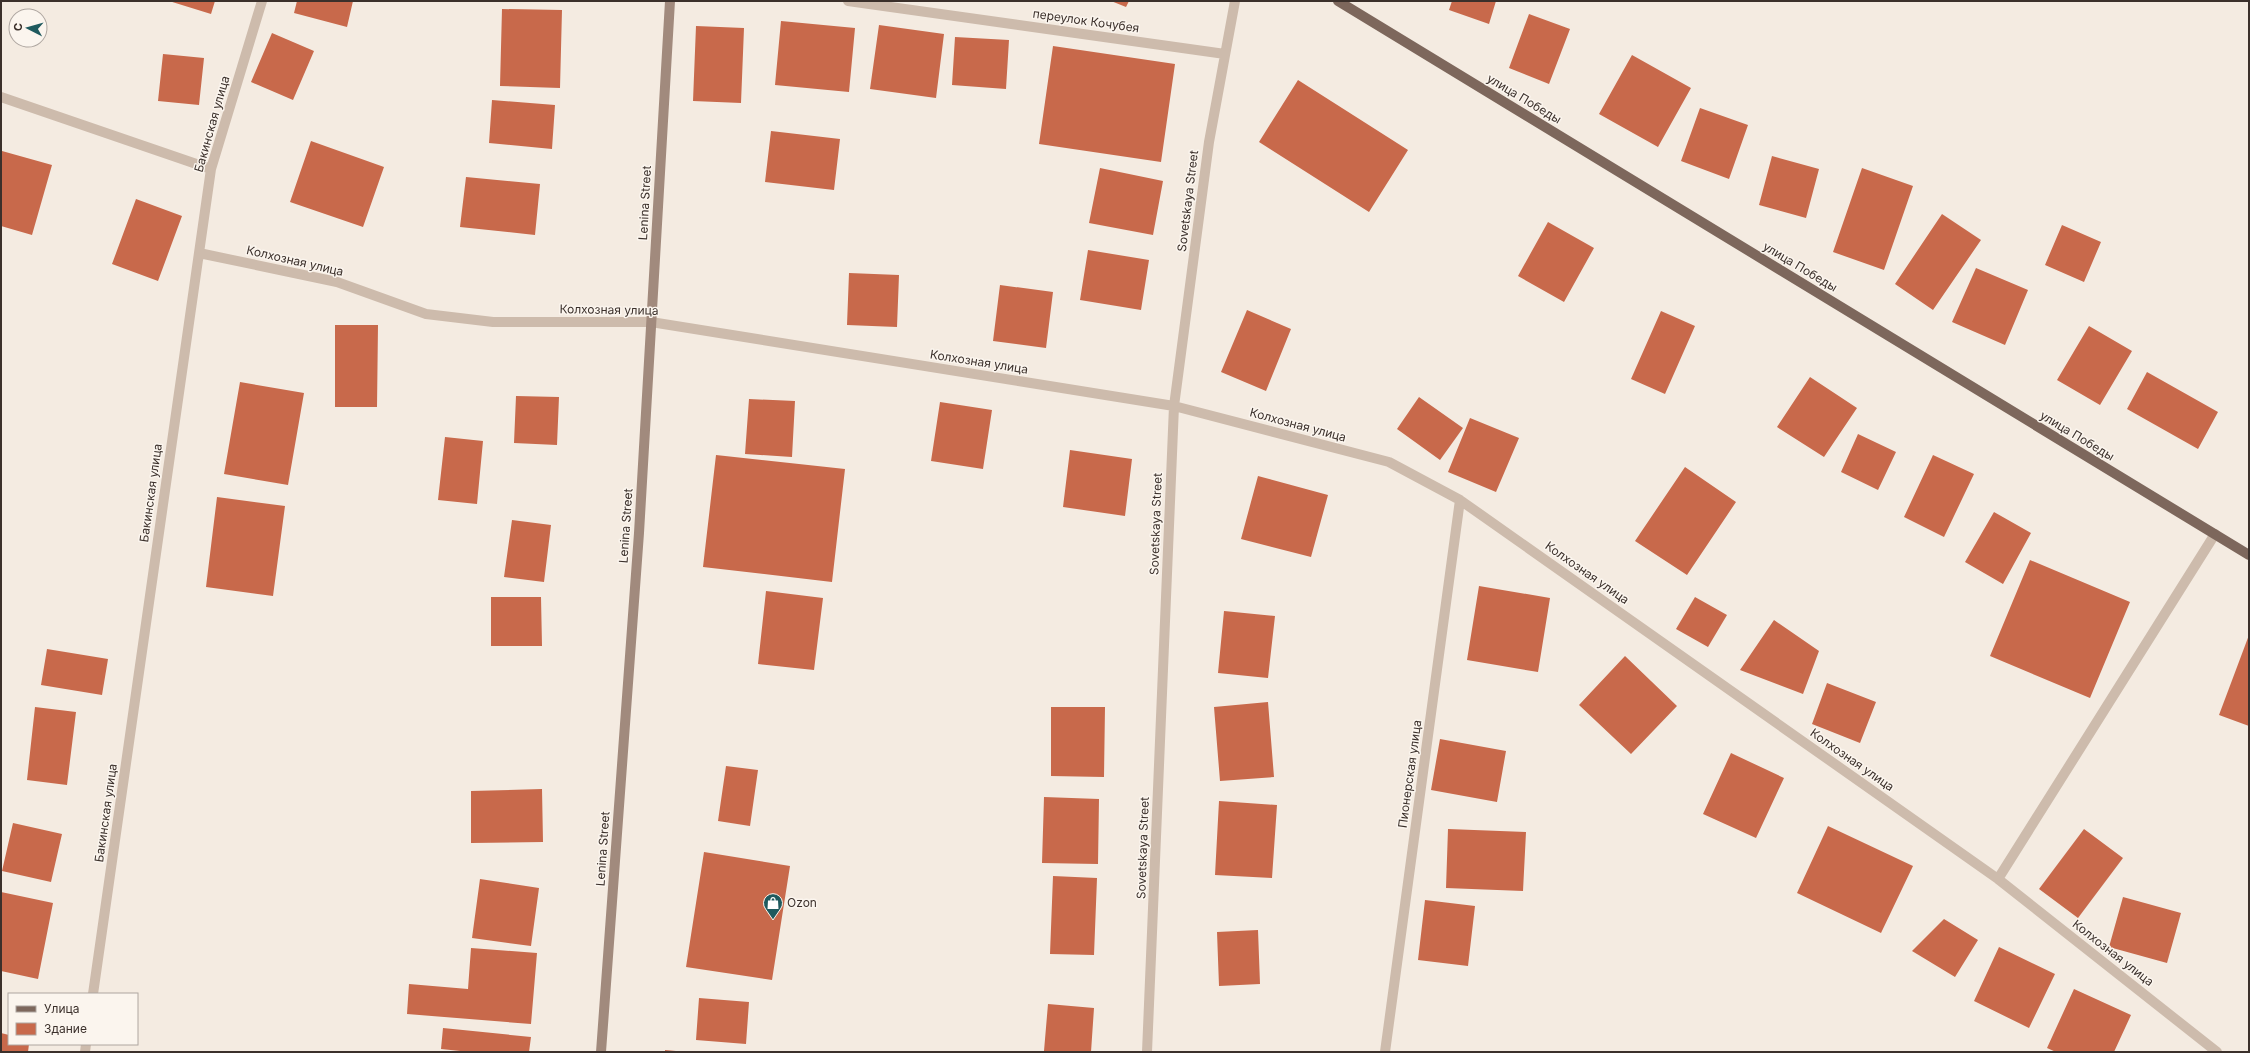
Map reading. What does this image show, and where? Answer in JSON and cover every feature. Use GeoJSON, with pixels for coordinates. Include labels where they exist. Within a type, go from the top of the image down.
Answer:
{"type":"FeatureCollection","features":[{"type":"Feature","properties":{"kind":"main road","name":"Lenina Street"},"geometry":{"type":"LineString","coordinates":[[601,1052],[639,533],[670,1]]}},
{"type":"Feature","properties":{"kind":"main road","name":"улица Победы"},"geometry":{"type":"LineString","coordinates":[[1338,1],[2249,555]]}},
{"type":"Feature","properties":{"kind":"street","name":"Бакинская улица"},"geometry":{"type":"LineString","coordinates":[[93,993],[211,169],[262,1]]}},
{"type":"Feature","properties":{"kind":"street","name":"переулок Кочубея"},"geometry":{"type":"LineString","coordinates":[[848,1],[1225,54]]}},
{"type":"Feature","properties":{"kind":"street","name":"Sovetskaya Street"},"geometry":{"type":"LineString","coordinates":[[1147,1052],[1174,406],[1209,142],[1235,1]]}},
{"type":"Feature","properties":{"kind":"street"},"geometry":{"type":"LineString","coordinates":[[1,97],[211,169]]}},
{"type":"Feature","properties":{"kind":"street","name":"Колхозная улица"},"geometry":{"type":"LineString","coordinates":[[199,253],[337,282],[426,314],[493,322],[652,322],[1174,406],[1389,462],[1460,500],[1998,879],[2217,1052]]}},
{"type":"Feature","properties":{"kind":"street","name":"Пионерская улица"},"geometry":{"type":"LineString","coordinates":[[1385,1052],[1460,500]]}},
{"type":"Feature","properties":{"kind":"street"},"geometry":{"type":"LineString","coordinates":[[1998,879],[2215,534]]}},
{"type":"Feature","properties":{"kind":"building"},"geometry":{"type":"Polygon","coordinates":[[[169,1],[215,1],[211,14],[169,1]]]}},
{"type":"Feature","properties":{"kind":"building"},"geometry":{"type":"Polygon","coordinates":[[[297,1],[353,1],[347,27],[294,13],[297,1]]]}},
{"type":"Feature","properties":{"kind":"building"},"geometry":{"type":"Polygon","coordinates":[[[1111,1],[1129,1],[1126,7],[1111,1]]]}},
{"type":"Feature","properties":{"kind":"building"},"geometry":{"type":"Polygon","coordinates":[[[1452,1],[1496,1],[1489,24],[1449,10],[1452,1]]]}},
{"type":"Feature","properties":{"kind":"building"},"geometry":{"type":"Polygon","coordinates":[[[502,9],[562,10],[560,88],[500,86],[502,9]]]}},
{"type":"Feature","properties":{"kind":"building"},"geometry":{"type":"Polygon","coordinates":[[[1529,14],[1570,29],[1549,84],[1509,68],[1529,14]]]}},
{"type":"Feature","properties":{"kind":"building"},"geometry":{"type":"Polygon","coordinates":[[[781,21],[855,28],[849,92],[775,85],[781,21]]]}},
{"type":"Feature","properties":{"kind":"building"},"geometry":{"type":"Polygon","coordinates":[[[879,25],[944,34],[936,98],[870,89],[879,25]]]}},
{"type":"Feature","properties":{"kind":"building"},"geometry":{"type":"Polygon","coordinates":[[[696,26],[744,28],[741,103],[693,101],[696,26]]]}},
{"type":"Feature","properties":{"kind":"building"},"geometry":{"type":"Polygon","coordinates":[[[272,33],[314,51],[293,100],[251,82],[272,33]]]}},
{"type":"Feature","properties":{"kind":"building"},"geometry":{"type":"Polygon","coordinates":[[[955,37],[1009,40],[1006,89],[952,85],[955,37]]]}},
{"type":"Feature","properties":{"kind":"building"},"geometry":{"type":"Polygon","coordinates":[[[1053,46],[1175,64],[1161,162],[1039,144],[1053,46]]]}},
{"type":"Feature","properties":{"kind":"building"},"geometry":{"type":"Polygon","coordinates":[[[163,54],[204,58],[199,105],[158,101],[163,54]]]}},
{"type":"Feature","properties":{"kind":"building"},"geometry":{"type":"Polygon","coordinates":[[[1632,55],[1691,88],[1658,147],[1599,114],[1632,55]]]}},
{"type":"Feature","properties":{"kind":"building"},"geometry":{"type":"Polygon","coordinates":[[[1298,80],[1408,150],[1369,212],[1259,142],[1298,80]]]}},
{"type":"Feature","properties":{"kind":"building"},"geometry":{"type":"Polygon","coordinates":[[[492,100],[555,105],[552,149],[489,143],[492,100]]]}},
{"type":"Feature","properties":{"kind":"building"},"geometry":{"type":"Polygon","coordinates":[[[1700,108],[1748,125],[1729,179],[1681,161],[1700,108]]]}},
{"type":"Feature","properties":{"kind":"building"},"geometry":{"type":"Polygon","coordinates":[[[771,131],[840,139],[834,190],[765,182],[771,131]]]}},
{"type":"Feature","properties":{"kind":"building"},"geometry":{"type":"Polygon","coordinates":[[[311,141],[384,167],[363,227],[290,202],[311,141]]]}},
{"type":"Feature","properties":{"kind":"building"},"geometry":{"type":"Polygon","coordinates":[[[2,151],[52,165],[32,235],[1,226],[2,151]]]}},
{"type":"Feature","properties":{"kind":"building"},"geometry":{"type":"Polygon","coordinates":[[[1772,156],[1819,169],[1806,218],[1759,205],[1772,156]]]}},
{"type":"Feature","properties":{"kind":"building"},"geometry":{"type":"Polygon","coordinates":[[[1100,168],[1163,181],[1153,235],[1089,223],[1100,168]]]}},
{"type":"Feature","properties":{"kind":"building"},"geometry":{"type":"Polygon","coordinates":[[[1862,168],[1913,186],[1884,270],[1833,252],[1862,168]]]}},
{"type":"Feature","properties":{"kind":"building"},"geometry":{"type":"Polygon","coordinates":[[[466,177],[540,184],[535,235],[460,227],[466,177]]]}},
{"type":"Feature","properties":{"kind":"building"},"geometry":{"type":"Polygon","coordinates":[[[136,199],[182,216],[158,281],[112,264],[136,199]]]}},
{"type":"Feature","properties":{"kind":"building"},"geometry":{"type":"Polygon","coordinates":[[[1942,214],[1981,240],[1933,310],[1895,284],[1942,214]]]}},
{"type":"Feature","properties":{"kind":"building"},"geometry":{"type":"Polygon","coordinates":[[[1548,222],[1594,248],[1564,302],[1518,276],[1548,222]]]}},
{"type":"Feature","properties":{"kind":"building"},"geometry":{"type":"Polygon","coordinates":[[[2062,225],[2101,242],[2084,282],[2045,265],[2062,225]]]}},
{"type":"Feature","properties":{"kind":"building"},"geometry":{"type":"Polygon","coordinates":[[[1088,250],[1149,260],[1141,310],[1080,300],[1088,250]]]}},
{"type":"Feature","properties":{"kind":"building"},"geometry":{"type":"Polygon","coordinates":[[[1976,268],[2028,290],[2005,345],[1952,322],[1976,268]]]}},
{"type":"Feature","properties":{"kind":"building"},"geometry":{"type":"Polygon","coordinates":[[[849,273],[899,275],[897,327],[847,325],[849,273]]]}},
{"type":"Feature","properties":{"kind":"building"},"geometry":{"type":"Polygon","coordinates":[[[1000,285],[1053,292],[1046,348],[993,341],[1000,285]]]}},
{"type":"Feature","properties":{"kind":"building"},"geometry":{"type":"Polygon","coordinates":[[[1247,310],[1291,329],[1266,391],[1221,372],[1247,310]]]}},
{"type":"Feature","properties":{"kind":"building"},"geometry":{"type":"Polygon","coordinates":[[[1661,311],[1695,326],[1665,394],[1631,379],[1661,311]]]}},
{"type":"Feature","properties":{"kind":"building"},"geometry":{"type":"Polygon","coordinates":[[[335,325],[378,325],[377,407],[335,407],[335,325]]]}},
{"type":"Feature","properties":{"kind":"building"},"geometry":{"type":"Polygon","coordinates":[[[2089,326],[2132,351],[2100,405],[2057,380],[2089,326]]]}},
{"type":"Feature","properties":{"kind":"building"},"geometry":{"type":"Polygon","coordinates":[[[2147,372],[2218,412],[2198,449],[2127,409],[2147,372]]]}},
{"type":"Feature","properties":{"kind":"building"},"geometry":{"type":"Polygon","coordinates":[[[1810,377],[1857,408],[1824,457],[1777,427],[1810,377]]]}},
{"type":"Feature","properties":{"kind":"building"},"geometry":{"type":"Polygon","coordinates":[[[240,382],[304,393],[288,485],[224,474],[240,382]]]}},
{"type":"Feature","properties":{"kind":"building"},"geometry":{"type":"Polygon","coordinates":[[[516,396],[559,397],[557,445],[514,443],[516,396]]]}},
{"type":"Feature","properties":{"kind":"building"},"geometry":{"type":"Polygon","coordinates":[[[1419,397],[1463,428],[1440,460],[1397,429],[1419,397]]]}},
{"type":"Feature","properties":{"kind":"building"},"geometry":{"type":"Polygon","coordinates":[[[749,399],[795,401],[792,457],[745,454],[749,399]]]}},
{"type":"Feature","properties":{"kind":"building"},"geometry":{"type":"Polygon","coordinates":[[[940,402],[992,410],[983,469],[931,461],[940,402]]]}},
{"type":"Feature","properties":{"kind":"building"},"geometry":{"type":"Polygon","coordinates":[[[1470,418],[1519,438],[1496,492],[1448,472],[1470,418]]]}},
{"type":"Feature","properties":{"kind":"building"},"geometry":{"type":"Polygon","coordinates":[[[1858,434],[1896,452],[1878,490],[1841,472],[1858,434]]]}},
{"type":"Feature","properties":{"kind":"building"},"geometry":{"type":"Polygon","coordinates":[[[445,437],[483,441],[477,504],[438,500],[445,437]]]}},
{"type":"Feature","properties":{"kind":"building"},"geometry":{"type":"Polygon","coordinates":[[[1070,450],[1132,459],[1125,516],[1063,507],[1070,450]]]}},
{"type":"Feature","properties":{"kind":"building"},"geometry":{"type":"Polygon","coordinates":[[[716,455],[845,469],[832,582],[703,567],[716,455]]]}},
{"type":"Feature","properties":{"kind":"building"},"geometry":{"type":"Polygon","coordinates":[[[1933,455],[1974,474],[1944,537],[1904,517],[1933,455]]]}},
{"type":"Feature","properties":{"kind":"building"},"geometry":{"type":"Polygon","coordinates":[[[1685,467],[1736,502],[1687,575],[1635,541],[1685,467]]]}},
{"type":"Feature","properties":{"kind":"building"},"geometry":{"type":"Polygon","coordinates":[[[1258,476],[1328,495],[1311,557],[1241,539],[1258,476]]]}},
{"type":"Feature","properties":{"kind":"building"},"geometry":{"type":"Polygon","coordinates":[[[217,497],[285,506],[273,596],[206,587],[217,497]]]}},
{"type":"Feature","properties":{"kind":"building"},"geometry":{"type":"Polygon","coordinates":[[[1994,512],[2031,533],[2003,584],[1965,562],[1994,512]]]}},
{"type":"Feature","properties":{"kind":"building"},"geometry":{"type":"Polygon","coordinates":[[[512,520],[551,525],[544,582],[504,577],[512,520]]]}},
{"type":"Feature","properties":{"kind":"building"},"geometry":{"type":"Polygon","coordinates":[[[2030,560],[2130,602],[2090,698],[1990,656],[2030,560]]]}},
{"type":"Feature","properties":{"kind":"building"},"geometry":{"type":"Polygon","coordinates":[[[1479,586],[1550,598],[1538,672],[1467,660],[1479,586]]]}},
{"type":"Feature","properties":{"kind":"building"},"geometry":{"type":"Polygon","coordinates":[[[766,591],[823,598],[814,670],[758,664],[766,591]]]}},
{"type":"Feature","properties":{"kind":"building"},"geometry":{"type":"Polygon","coordinates":[[[491,597],[541,597],[542,646],[491,646],[491,597]]]}},
{"type":"Feature","properties":{"kind":"building"},"geometry":{"type":"Polygon","coordinates":[[[1695,597],[1727,615],[1708,647],[1676,629],[1695,597]]]}},
{"type":"Feature","properties":{"kind":"building"},"geometry":{"type":"Polygon","coordinates":[[[1224,611],[1275,616],[1268,678],[1218,673],[1224,611]]]}},
{"type":"Feature","properties":{"kind":"building"},"geometry":{"type":"Polygon","coordinates":[[[1774,620],[1819,651],[1803,694],[1740,670],[1774,620]]]}},
{"type":"Feature","properties":{"kind":"building"},"geometry":{"type":"Polygon","coordinates":[[[2249,635],[2249,726],[2219,715],[2249,635]]]}},
{"type":"Feature","properties":{"kind":"building"},"geometry":{"type":"Polygon","coordinates":[[[47,649],[108,659],[102,695],[41,685],[47,649]]]}},
{"type":"Feature","properties":{"kind":"building"},"geometry":{"type":"Polygon","coordinates":[[[1625,656],[1677,706],[1631,754],[1579,705],[1625,656]]]}},
{"type":"Feature","properties":{"kind":"building"},"geometry":{"type":"Polygon","coordinates":[[[1827,683],[1876,702],[1860,743],[1812,724],[1827,683]]]}},
{"type":"Feature","properties":{"kind":"building"},"geometry":{"type":"Polygon","coordinates":[[[1268,702],[1274,777],[1220,781],[1214,707],[1268,702]]]}},
{"type":"Feature","properties":{"kind":"building"},"geometry":{"type":"Polygon","coordinates":[[[35,707],[76,712],[67,785],[27,780],[35,707]]]}},
{"type":"Feature","properties":{"kind":"building"},"geometry":{"type":"Polygon","coordinates":[[[1051,707],[1105,707],[1104,777],[1051,776],[1051,707]]]}},
{"type":"Feature","properties":{"kind":"building"},"geometry":{"type":"Polygon","coordinates":[[[1440,739],[1506,751],[1497,802],[1431,790],[1440,739]]]}},
{"type":"Feature","properties":{"kind":"building"},"geometry":{"type":"Polygon","coordinates":[[[1731,753],[1784,778],[1756,838],[1703,814],[1731,753]]]}},
{"type":"Feature","properties":{"kind":"building"},"geometry":{"type":"Polygon","coordinates":[[[726,766],[758,770],[750,826],[718,821],[726,766]]]}},
{"type":"Feature","properties":{"kind":"building"},"geometry":{"type":"Polygon","coordinates":[[[542,789],[543,842],[471,843],[471,791],[542,789]]]}},
{"type":"Feature","properties":{"kind":"building"},"geometry":{"type":"Polygon","coordinates":[[[1044,797],[1099,799],[1098,864],[1042,863],[1044,797]]]}},
{"type":"Feature","properties":{"kind":"building"},"geometry":{"type":"Polygon","coordinates":[[[1219,801],[1277,805],[1272,878],[1215,875],[1219,801]]]}},
{"type":"Feature","properties":{"kind":"building"},"geometry":{"type":"Polygon","coordinates":[[[13,823],[62,834],[51,882],[2,871],[13,823]]]}},
{"type":"Feature","properties":{"kind":"building"},"geometry":{"type":"Polygon","coordinates":[[[1828,826],[1913,866],[1881,933],[1797,893],[1828,826]]]}},
{"type":"Feature","properties":{"kind":"building"},"geometry":{"type":"Polygon","coordinates":[[[1448,829],[1526,832],[1523,891],[1446,888],[1448,829]]]}},
{"type":"Feature","properties":{"kind":"building"},"geometry":{"type":"Polygon","coordinates":[[[2084,829],[2123,858],[2078,918],[2039,889],[2084,829]]]}},
{"type":"Feature","properties":{"kind":"building"},"geometry":{"type":"Polygon","coordinates":[[[704,852],[790,866],[772,980],[686,967],[704,852]]]}},
{"type":"Feature","properties":{"kind":"building"},"geometry":{"type":"Polygon","coordinates":[[[1053,876],[1097,878],[1094,955],[1050,954],[1053,876]]]}},
{"type":"Feature","properties":{"kind":"building"},"geometry":{"type":"Polygon","coordinates":[[[480,879],[539,888],[531,946],[472,938],[480,879]]]}},
{"type":"Feature","properties":{"kind":"building"},"geometry":{"type":"Polygon","coordinates":[[[1,892],[53,903],[38,979],[1,971],[1,892]]]}},
{"type":"Feature","properties":{"kind":"building"},"geometry":{"type":"Polygon","coordinates":[[[2123,897],[2181,913],[2167,963],[2109,947],[2123,897]]]}},
{"type":"Feature","properties":{"kind":"building"},"geometry":{"type":"Polygon","coordinates":[[[1425,900],[1475,906],[1468,966],[1418,960],[1425,900]]]}},
{"type":"Feature","properties":{"kind":"building"},"geometry":{"type":"Polygon","coordinates":[[[1944,919],[1978,940],[1955,977],[1912,951],[1944,919]]]}},
{"type":"Feature","properties":{"kind":"building"},"geometry":{"type":"Polygon","coordinates":[[[1258,930],[1260,984],[1219,986],[1217,932],[1258,930]]]}},
{"type":"Feature","properties":{"kind":"building"},"geometry":{"type":"Polygon","coordinates":[[[1999,947],[2055,974],[2029,1028],[1974,1001],[1999,947]]]}},
{"type":"Feature","properties":{"kind":"building"},"geometry":{"type":"Polygon","coordinates":[[[471,948],[537,953],[531,1024],[407,1014],[409,984],[468,989],[471,948]]]}},
{"type":"Feature","properties":{"kind":"building"},"geometry":{"type":"Polygon","coordinates":[[[2074,989],[2131,1015],[2114,1052],[2056,1052],[2047,1048],[2074,989]]]}},
{"type":"Feature","properties":{"kind":"building"},"geometry":{"type":"Polygon","coordinates":[[[699,998],[749,1002],[746,1044],[696,1040],[699,998]]]}},
{"type":"Feature","properties":{"kind":"building"},"geometry":{"type":"Polygon","coordinates":[[[1048,1004],[1094,1008],[1091,1052],[1044,1051],[1048,1004]]]}},
{"type":"Feature","properties":{"kind":"building"},"geometry":{"type":"Polygon","coordinates":[[[443,1028],[531,1037],[529,1052],[470,1052],[441,1049],[443,1028]]]}},
{"type":"Feature","properties":{"kind":"building"},"geometry":{"type":"Polygon","coordinates":[[[1,1033],[8,1035],[8,1045],[29,1045],[28,1052],[1,1052],[1,1033]]]}},
{"type":"Feature","properties":{"kind":"building"},"geometry":{"type":"Polygon","coordinates":[[[665,1050],[676,1051],[676,1052],[665,1052],[665,1050]]]}},
{"type":"Feature","properties":{"kind":"place","name":"Ozon"},"geometry":{"type":"Point","coordinates":[773,920]}}]}
